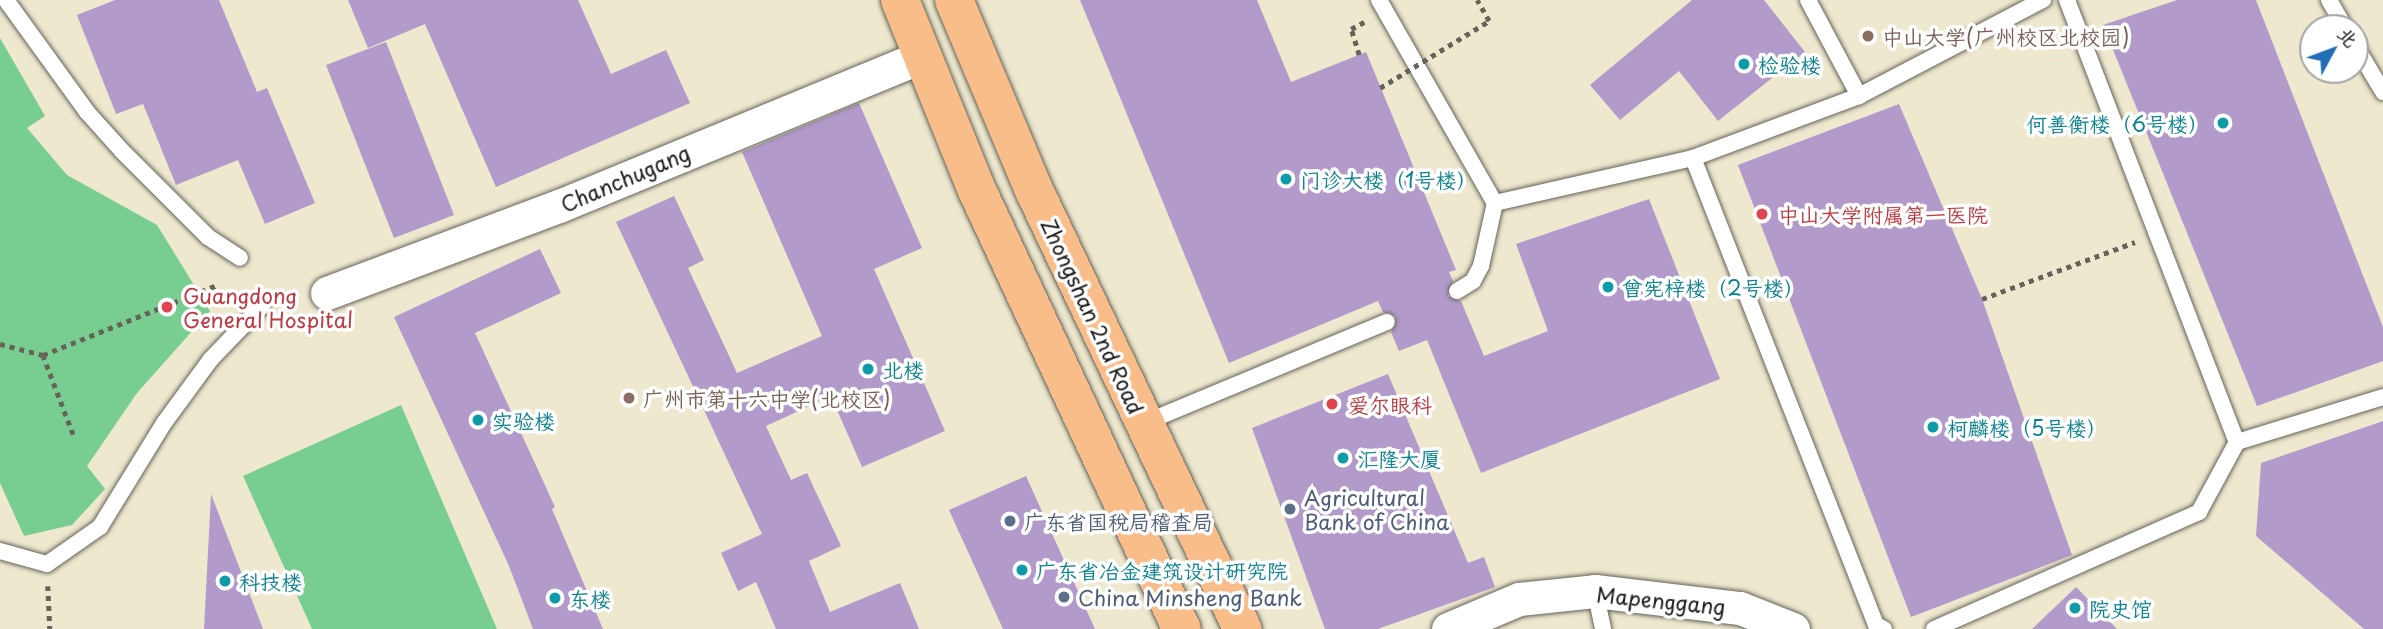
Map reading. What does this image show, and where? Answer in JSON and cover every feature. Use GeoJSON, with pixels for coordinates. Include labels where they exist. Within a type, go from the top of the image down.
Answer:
{"type":"FeatureCollection","features":[{"type":"Feature","properties":{"kind":"main road"},"geometry":{"type":"LineString","coordinates":[[900,0],[921,57],[987,212],[1182,629]]}},
{"type":"Feature","properties":{"kind":"main road","name":"Zhongshan 2nd Road"},"geometry":{"type":"LineString","coordinates":[[954,0],[1024,168],[1242,629]]}},
{"type":"Feature","properties":{"kind":"street","name":"Chanchugang"},"geometry":{"type":"LineString","coordinates":[[327,293],[559,206],[921,57]]}},
{"type":"Feature","properties":{"kind":"street","name":"Mapenggang"},"geometry":{"type":"LineString","coordinates":[[1448,629],[1519,599],[1595,591],[1740,608],[1793,629]]}},
{"type":"Feature","properties":{"kind":"lane"},"geometry":{"type":"LineString","coordinates":[[6,0],[87,112],[122,151],[208,237],[240,258]]}},
{"type":"Feature","properties":{"kind":"lane"},"geometry":{"type":"LineString","coordinates":[[1379,0],[1495,203],[1481,266],[1473,281],[1457,291]]}},
{"type":"Feature","properties":{"kind":"lane"},"geometry":{"type":"LineString","coordinates":[[1808,0],[1859,96]]}},
{"type":"Feature","properties":{"kind":"lane"},"geometry":{"type":"LineString","coordinates":[[1495,203],[1693,158],[1859,96],[2043,0]]}},
{"type":"Feature","properties":{"kind":"lane"},"geometry":{"type":"LineString","coordinates":[[2067,0],[2159,230],[2237,442]]}},
{"type":"Feature","properties":{"kind":"lane"},"geometry":{"type":"LineString","coordinates":[[2369,68],[2383,92]]}},
{"type":"Feature","properties":{"kind":"lane"},"geometry":{"type":"LineString","coordinates":[[1693,158],[1875,628]]}},
{"type":"Feature","properties":{"kind":"lane"},"geometry":{"type":"LineString","coordinates":[[0,551],[47,564],[100,527],[164,423],[211,359],[262,306]]}},
{"type":"Feature","properties":{"kind":"lane"},"geometry":{"type":"LineString","coordinates":[[1144,423],[1387,321]]}},
{"type":"Feature","properties":{"kind":"lane"},"geometry":{"type":"LineString","coordinates":[[1934,629],[2199,512],[2237,442],[2383,397]]}},
{"type":"Feature","properties":{"kind":"lane"},"geometry":{"type":"LineString","coordinates":[[1595,591],[1603,629]]}},
{"type":"Feature","properties":{"kind":"path"},"geometry":{"type":"LineString","coordinates":[[1381,88],[1489,21],[1478,0]]}},
{"type":"Feature","properties":{"kind":"path"},"geometry":{"type":"LineString","coordinates":[[1982,299],[2108,254],[2159,230]]}},
{"type":"Feature","properties":{"kind":"path"},"geometry":{"type":"LineString","coordinates":[[0,344],[44,355],[217,285]]}},
{"type":"Feature","properties":{"kind":"path"},"geometry":{"type":"LineString","coordinates":[[44,355],[74,436]]}},
{"type":"Feature","properties":{"kind":"path"},"geometry":{"type":"LineString","coordinates":[[47,564],[50,629]]}},
{"type":"Feature","properties":{"kind":"green space"},"geometry":{"type":"Polygon","coordinates":[[[0,38],[45,116],[27,128],[67,175],[157,225],[210,311],[137,393],[87,466],[105,489],[72,525],[24,536],[0,483],[0,38]]]}},
{"type":"Feature","properties":{"kind":"green space"},"geometry":{"type":"Polygon","coordinates":[[[401,405],[497,629],[312,629],[243,476],[401,405]]]}},
{"type":"Feature","properties":{"kind":"building"},"geometry":{"type":"Polygon","coordinates":[[[115,0],[219,0],[257,92],[267,88],[315,203],[265,224],[238,160],[176,185],[143,104],[116,114],[77,15],[115,0]]]}},
{"type":"Feature","properties":{"kind":"building"},"geometry":{"type":"Polygon","coordinates":[[[348,0],[578,0],[611,74],[666,50],[690,103],[496,187],[425,24],[368,48],[348,0]]]}},
{"type":"Feature","properties":{"kind":"building","name":"门诊大楼（1号楼）"},"geometry":{"type":"Polygon","coordinates":[[[1080,0],[1257,0],[1291,82],[1366,52],[1456,270],[1449,272],[1453,281],[1448,296],[1461,301],[1484,356],[1548,331],[1516,244],[1649,199],[1720,379],[1481,473],[1427,340],[1399,351],[1391,332],[1396,317],[1383,312],[1378,301],[1229,363],[1080,0]]]}},
{"type":"Feature","properties":{"kind":"building"},"geometry":{"type":"Polygon","coordinates":[[[1692,0],[1764,0],[1805,52],[1718,121],[1679,71],[1620,120],[1590,85],[1692,0]]]}},
{"type":"Feature","properties":{"kind":"building","name":"何善衡楼（6号楼）"},"geometry":{"type":"Polygon","coordinates":[[[2177,0],[2256,0],[2383,327],[2383,361],[2257,406],[2103,25],[2177,0]]]}},
{"type":"Feature","properties":{"kind":"building"},"geometry":{"type":"Polygon","coordinates":[[[386,42],[454,215],[394,238],[326,65],[386,42]]]}},
{"type":"Feature","properties":{"kind":"building"},"geometry":{"type":"Polygon","coordinates":[[[859,103],[922,248],[874,269],[945,431],[862,467],[831,396],[766,426],[791,480],[807,473],[841,546],[809,561],[830,612],[900,583],[919,629],[776,629],[756,582],[738,591],[721,553],[762,534],[616,222],[674,196],[704,260],[688,268],[737,373],[822,336],[742,152],[859,103]]]}},
{"type":"Feature","properties":{"kind":"building","name":"柯麟楼（5号楼）"},"geometry":{"type":"Polygon","coordinates":[[[1899,104],[1982,299],[2072,555],[1911,617],[1738,165],[1899,104]]]}},
{"type":"Feature","properties":{"kind":"building","name":"实验楼"},"geometry":{"type":"Polygon","coordinates":[[[540,249],[561,293],[475,333],[555,507],[552,509],[603,629],[533,629],[509,566],[394,317],[540,249]]]}},
{"type":"Feature","properties":{"kind":"building"},"geometry":{"type":"Polygon","coordinates":[[[1388,374],[1468,563],[1484,557],[1495,587],[1378,629],[1325,629],[1252,428],[1388,374]]]}},
{"type":"Feature","properties":{"kind":"building"},"geometry":{"type":"Polygon","coordinates":[[[2383,421],[2383,629],[2364,629],[2256,536],[2261,463],[2383,421]]]}},
{"type":"Feature","properties":{"kind":"building","name":"广东省冶金建筑设计研究院"},"geometry":{"type":"Polygon","coordinates":[[[1026,476],[1095,629],[1003,629],[949,510],[1026,476]]]}},
{"type":"Feature","properties":{"kind":"building","name":"科技楼"},"geometry":{"type":"Polygon","coordinates":[[[211,494],[263,629],[204,629],[211,494]]]}},
{"type":"Feature","properties":{"kind":"building","name":"院史馆"},"geometry":{"type":"Polygon","coordinates":[[[2076,587],[2117,629],[2032,629],[2076,587]]]}},
{"type":"Feature","properties":{"kind":"place","name":"中山大学(广州校区北校园)"},"geometry":{"type":"Point","coordinates":[1868,36]}},
{"type":"Feature","properties":{"kind":"place","name":"检验楼"},"geometry":{"type":"Point","coordinates":[1744,64]}},
{"type":"Feature","properties":{"kind":"place","name":"何善衡楼（6号楼）"},"geometry":{"type":"Point","coordinates":[2223,123]}},
{"type":"Feature","properties":{"kind":"place","name":"门诊大楼（1号楼）"},"geometry":{"type":"Point","coordinates":[1286,179]}},
{"type":"Feature","properties":{"kind":"place","name":"中山大学附属第一医院"},"geometry":{"type":"Point","coordinates":[1762,214]}},
{"type":"Feature","properties":{"kind":"place","name":"曾宪梓楼（2号楼）"},"geometry":{"type":"Point","coordinates":[1608,287]}},
{"type":"Feature","properties":{"kind":"place","name":"Guangdong General Hospital"},"geometry":{"type":"Point","coordinates":[167,307]}},
{"type":"Feature","properties":{"kind":"place","name":"北楼"},"geometry":{"type":"Point","coordinates":[868,369]}},
{"type":"Feature","properties":{"kind":"place","name":"广州市第十六中学(北校区)"},"geometry":{"type":"Point","coordinates":[629,398]}},
{"type":"Feature","properties":{"kind":"place","name":"爱尔眼科"},"geometry":{"type":"Point","coordinates":[1332,404]}},
{"type":"Feature","properties":{"kind":"place","name":"实验楼"},"geometry":{"type":"Point","coordinates":[478,420]}},
{"type":"Feature","properties":{"kind":"place","name":"柯麟楼（5号楼）"},"geometry":{"type":"Point","coordinates":[1933,427]}},
{"type":"Feature","properties":{"kind":"place","name":"汇隆大厦"},"geometry":{"type":"Point","coordinates":[1343,458]}},
{"type":"Feature","properties":{"kind":"place","name":"Agricultural Bank of China"},"geometry":{"type":"Point","coordinates":[1290,509]}},
{"type":"Feature","properties":{"kind":"place","name":"广东省国税局稽查局"},"geometry":{"type":"Point","coordinates":[1010,521]}},
{"type":"Feature","properties":{"kind":"place","name":"广东省冶金建筑设计研究院"},"geometry":{"type":"Point","coordinates":[1022,570]}},
{"type":"Feature","properties":{"kind":"place","name":"科技楼"},"geometry":{"type":"Point","coordinates":[225,581]}},
{"type":"Feature","properties":{"kind":"place","name":"China Minsheng Bank"},"geometry":{"type":"Point","coordinates":[1064,597]}},
{"type":"Feature","properties":{"kind":"place","name":"东楼"},"geometry":{"type":"Point","coordinates":[555,598]}},
{"type":"Feature","properties":{"kind":"place","name":"院史馆"},"geometry":{"type":"Point","coordinates":[2075,608]}}]}
